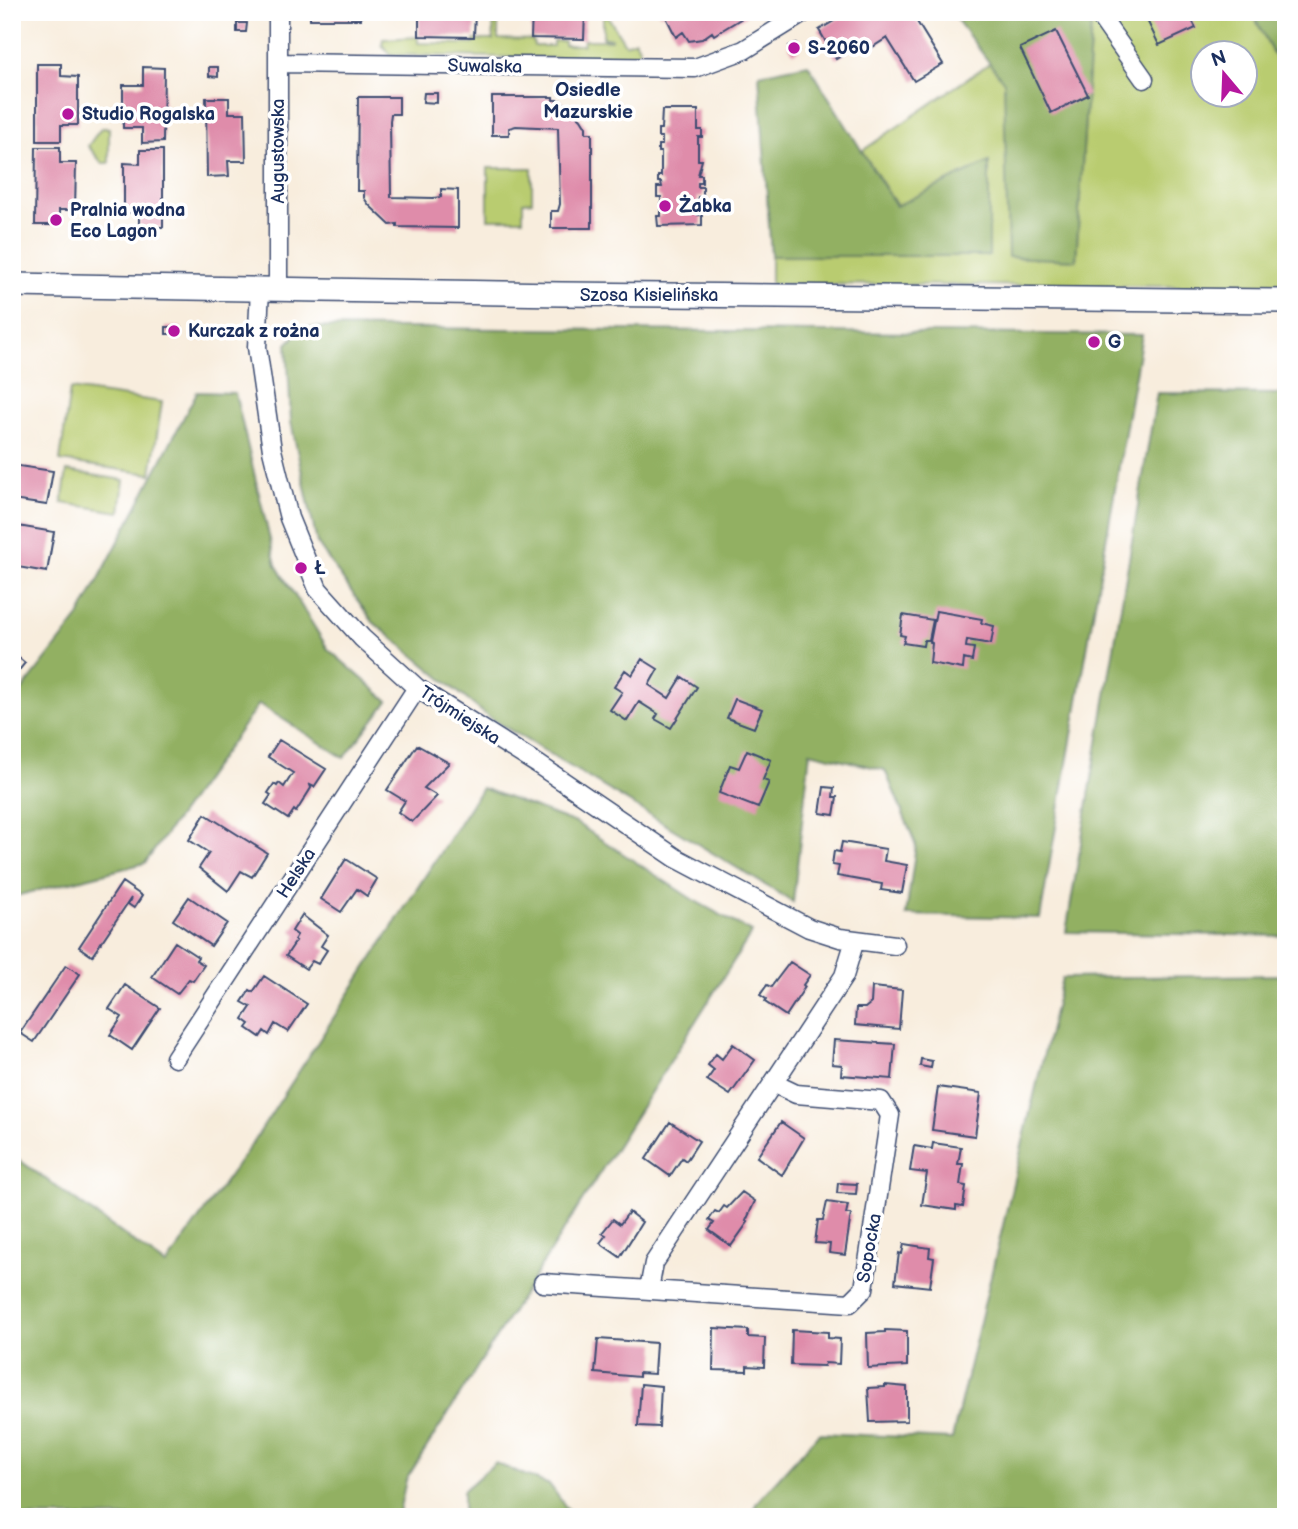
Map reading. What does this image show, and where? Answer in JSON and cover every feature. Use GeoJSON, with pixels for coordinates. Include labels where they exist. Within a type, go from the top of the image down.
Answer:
{"type":"FeatureCollection","features":[{"type":"Feature","properties":{"kind":"street","name":"Augustowska"},"geometry":{"type":"LineString","coordinates":[[269,290],[278,12]]}},
{"type":"Feature","properties":{"kind":"street","name":"Suwalska"},"geometry":{"type":"LineString","coordinates":[[278,63],[695,68],[744,50],[804,12]]}},
{"type":"Feature","properties":{"kind":"street"},"geometry":{"type":"LineString","coordinates":[[1097,12],[1144,79]]}},
{"type":"Feature","properties":{"kind":"street","name":"Szosa Kisielińska"},"geometry":{"type":"LineString","coordinates":[[12,285],[1286,301]]}},
{"type":"Feature","properties":{"kind":"street","name":"Trójmiejska"},"geometry":{"type":"LineString","coordinates":[[269,290],[257,346],[272,450],[289,518],[318,589],[362,638],[417,688],[539,765],[676,858],[790,920],[830,935],[895,945]]}},
{"type":"Feature","properties":{"kind":"street","name":"Helska"},"geometry":{"type":"LineString","coordinates":[[176,1058],[417,688]]}},
{"type":"Feature","properties":{"kind":"street"},"geometry":{"type":"LineString","coordinates":[[649,1289],[654,1263],[844,976],[855,940]]}},
{"type":"Feature","properties":{"kind":"street","name":"Sopocka"},"geometry":{"type":"LineString","coordinates":[[543,1283],[850,1303],[864,1289],[890,1115],[881,1101],[796,1094],[773,1083]]}},
{"type":"Feature","properties":{"kind":"green space"},"geometry":{"type":"Polygon","coordinates":[[[494,12],[512,12],[498,15],[498,39],[533,40],[534,46],[553,46],[553,41],[564,41],[564,45],[583,45],[584,40],[611,40],[603,38],[603,12],[611,12],[607,15],[625,44],[635,40],[640,49],[634,59],[629,60],[398,55],[390,54],[382,45],[383,39],[418,37],[418,43],[474,44],[474,40],[493,40],[494,12]]]}},
{"type":"Feature","properties":{"kind":"green space"},"geometry":{"type":"Polygon","coordinates":[[[951,12],[1082,12],[1091,24],[1076,260],[1008,257],[1004,82],[951,12]]]}},
{"type":"Feature","properties":{"kind":"green space"},"geometry":{"type":"Polygon","coordinates":[[[1082,12],[1252,12],[1286,79],[1286,287],[771,284],[771,256],[989,256],[897,206],[862,151],[990,63],[1005,82],[1007,153],[1076,260],[1091,24],[1082,12]]]}},
{"type":"Feature","properties":{"kind":"green space"},"geometry":{"type":"Polygon","coordinates":[[[1252,12],[1286,12],[1286,79],[1252,12]]]}},
{"type":"Feature","properties":{"kind":"green space"},"geometry":{"type":"Polygon","coordinates":[[[808,64],[896,206],[989,162],[989,256],[771,256],[759,74],[808,64]]]}},
{"type":"Feature","properties":{"kind":"green space"},"geometry":{"type":"Polygon","coordinates":[[[101,128],[109,128],[109,163],[102,163],[88,146],[101,128]]]}},
{"type":"Feature","properties":{"kind":"green space"},"geometry":{"type":"Polygon","coordinates":[[[488,168],[532,168],[532,201],[523,202],[523,219],[488,219],[488,168]]]}},
{"type":"Feature","properties":{"kind":"green space"},"geometry":{"type":"Polygon","coordinates":[[[304,327],[1142,335],[1040,918],[906,915],[916,845],[885,770],[810,752],[793,902],[487,716],[373,622],[317,543],[291,422],[287,344],[304,327]]]}},
{"type":"Feature","properties":{"kind":"green space"},"geometry":{"type":"Polygon","coordinates":[[[70,389],[162,402],[151,474],[60,461],[70,389]]]}},
{"type":"Feature","properties":{"kind":"green space"},"geometry":{"type":"Polygon","coordinates":[[[197,392],[235,393],[276,565],[328,649],[388,701],[344,758],[259,704],[145,863],[12,897],[12,703],[79,617],[197,392]]]}},
{"type":"Feature","properties":{"kind":"green space"},"geometry":{"type":"Polygon","coordinates":[[[1157,393],[1286,394],[1286,936],[1066,932],[1157,393]]]}},
{"type":"Feature","properties":{"kind":"green space"},"geometry":{"type":"Polygon","coordinates":[[[67,471],[124,480],[120,512],[62,503],[67,471]]]}},
{"type":"Feature","properties":{"kind":"green space"},"geometry":{"type":"Polygon","coordinates":[[[482,788],[576,823],[695,901],[752,932],[406,1480],[398,1517],[12,1517],[12,1155],[166,1265],[254,1141],[482,788]]]}},
{"type":"Feature","properties":{"kind":"green space"},"geometry":{"type":"Polygon","coordinates":[[[1286,975],[1286,1517],[750,1517],[757,1502],[819,1433],[952,1439],[1062,978],[1286,975]]]}},
{"type":"Feature","properties":{"kind":"green space"},"geometry":{"type":"Polygon","coordinates":[[[495,1463],[550,1485],[573,1517],[463,1517],[463,1491],[495,1463]]]}},
{"type":"Feature","properties":{"kind":"building"},"geometry":{"type":"Polygon","coordinates":[[[310,12],[361,12],[361,19],[310,19],[310,12]]]}},
{"type":"Feature","properties":{"kind":"building"},"geometry":{"type":"Polygon","coordinates":[[[419,12],[475,12],[474,37],[419,36],[419,12]]]}},
{"type":"Feature","properties":{"kind":"building"},"geometry":{"type":"Polygon","coordinates":[[[532,12],[585,12],[584,39],[531,38],[532,12]]]}},
{"type":"Feature","properties":{"kind":"building"},"geometry":{"type":"Polygon","coordinates":[[[658,12],[752,12],[714,35],[712,32],[702,39],[689,41],[683,32],[676,37],[664,13],[660,15],[658,12]]]}},
{"type":"Feature","properties":{"kind":"building"},"geometry":{"type":"Polygon","coordinates":[[[849,12],[911,12],[943,64],[914,81],[887,38],[871,48],[867,40],[836,59],[819,30],[849,12]]]}},
{"type":"Feature","properties":{"kind":"building"},"geometry":{"type":"Polygon","coordinates":[[[1143,12],[1188,12],[1196,28],[1159,45],[1143,12]]]}},
{"type":"Feature","properties":{"kind":"building"},"geometry":{"type":"Polygon","coordinates":[[[237,23],[247,23],[246,32],[237,32],[237,23]]]}},
{"type":"Feature","properties":{"kind":"building"},"geometry":{"type":"Polygon","coordinates":[[[1056,31],[1088,95],[1051,113],[1020,48],[1056,31]]]}},
{"type":"Feature","properties":{"kind":"building","name":"S-2060"},"geometry":{"type":"Polygon","coordinates":[[[796,43],[799,50],[793,53],[789,46],[796,43]]]}},
{"type":"Feature","properties":{"kind":"building"},"geometry":{"type":"Polygon","coordinates":[[[37,64],[61,64],[61,76],[78,77],[78,125],[61,125],[61,141],[37,141],[37,64]]]}},
{"type":"Feature","properties":{"kind":"building"},"geometry":{"type":"Polygon","coordinates":[[[143,67],[164,68],[163,142],[142,143],[142,128],[123,128],[123,85],[143,85],[143,67]]]}},
{"type":"Feature","properties":{"kind":"building"},"geometry":{"type":"Polygon","coordinates":[[[209,67],[218,67],[218,77],[209,76],[209,67]]]}},
{"type":"Feature","properties":{"kind":"building"},"geometry":{"type":"Polygon","coordinates":[[[424,93],[437,93],[437,103],[423,102],[424,93]]]}},
{"type":"Feature","properties":{"kind":"building"},"geometry":{"type":"Polygon","coordinates":[[[358,97],[399,97],[399,114],[391,114],[390,121],[391,197],[433,198],[441,197],[441,189],[458,190],[458,228],[390,225],[369,205],[364,198],[364,191],[357,191],[358,97]]]}},
{"type":"Feature","properties":{"kind":"building"},"geometry":{"type":"Polygon","coordinates":[[[492,97],[553,97],[553,100],[560,100],[581,119],[586,133],[592,133],[592,228],[551,228],[551,211],[558,211],[560,204],[558,128],[516,126],[509,128],[509,135],[492,135],[492,97]]]}},
{"type":"Feature","properties":{"kind":"building"},"geometry":{"type":"Polygon","coordinates":[[[206,98],[229,98],[229,113],[245,113],[246,161],[228,161],[229,176],[207,177],[206,98]]]}},
{"type":"Feature","properties":{"kind":"building"},"geometry":{"type":"Polygon","coordinates":[[[662,110],[698,110],[698,130],[702,130],[702,137],[698,137],[698,160],[702,160],[698,175],[702,175],[702,183],[698,183],[698,187],[703,187],[703,197],[698,197],[698,215],[702,215],[702,225],[658,226],[661,197],[657,197],[657,187],[662,187],[661,182],[658,182],[658,176],[661,176],[661,152],[658,152],[658,145],[662,145],[662,137],[658,137],[658,129],[661,129],[662,110]]]}},
{"type":"Feature","properties":{"kind":"building"},"geometry":{"type":"Polygon","coordinates":[[[36,147],[60,147],[60,163],[76,163],[75,210],[59,210],[59,225],[35,225],[36,147]]]}},
{"type":"Feature","properties":{"kind":"building"},"geometry":{"type":"Polygon","coordinates":[[[140,150],[163,150],[163,227],[139,227],[139,213],[124,212],[124,163],[140,164],[140,150]]]}},
{"type":"Feature","properties":{"kind":"building","name":"Kurczak z rożna"},"geometry":{"type":"Polygon","coordinates":[[[166,327],[181,327],[181,334],[166,334],[166,327]]]}},
{"type":"Feature","properties":{"kind":"building"},"geometry":{"type":"Polygon","coordinates":[[[12,465],[53,471],[47,505],[12,500],[12,465]]]}},
{"type":"Feature","properties":{"kind":"building"},"geometry":{"type":"Polygon","coordinates":[[[12,525],[54,532],[47,572],[12,566],[12,525]]]}},
{"type":"Feature","properties":{"kind":"building"},"geometry":{"type":"Polygon","coordinates":[[[936,611],[982,619],[981,623],[994,626],[991,644],[967,640],[966,647],[974,648],[972,661],[964,659],[963,669],[930,663],[930,642],[936,611]]]}},
{"type":"Feature","properties":{"kind":"building"},"geometry":{"type":"Polygon","coordinates":[[[903,615],[933,620],[929,640],[924,640],[923,646],[903,643],[905,636],[900,635],[903,615]]]}},
{"type":"Feature","properties":{"kind":"building"},"geometry":{"type":"Polygon","coordinates":[[[12,652],[25,663],[12,679],[12,652]]]}},
{"type":"Feature","properties":{"kind":"building"},"geometry":{"type":"Polygon","coordinates":[[[642,659],[658,669],[649,685],[669,698],[682,677],[697,687],[671,728],[655,719],[658,714],[639,702],[627,721],[610,710],[622,692],[614,687],[625,670],[632,675],[642,659]]]}},
{"type":"Feature","properties":{"kind":"building"},"geometry":{"type":"Polygon","coordinates":[[[735,699],[762,709],[754,728],[727,718],[735,699]]]}},
{"type":"Feature","properties":{"kind":"building"},"geometry":{"type":"Polygon","coordinates":[[[279,740],[326,769],[314,787],[310,785],[311,788],[296,812],[294,810],[288,819],[265,804],[274,784],[277,786],[279,783],[284,787],[293,773],[268,757],[279,740]]]}},
{"type":"Feature","properties":{"kind":"building"},"geometry":{"type":"Polygon","coordinates":[[[417,745],[449,763],[424,788],[437,796],[412,822],[398,812],[405,801],[387,790],[417,745]]]}},
{"type":"Feature","properties":{"kind":"building"},"geometry":{"type":"Polygon","coordinates":[[[747,750],[771,760],[763,780],[769,782],[758,808],[719,793],[730,765],[739,768],[747,750]]]}},
{"type":"Feature","properties":{"kind":"building"},"geometry":{"type":"Polygon","coordinates":[[[824,787],[834,788],[833,797],[837,797],[834,815],[820,813],[824,787]]]}},
{"type":"Feature","properties":{"kind":"building"},"geometry":{"type":"Polygon","coordinates":[[[205,814],[267,853],[252,877],[241,871],[228,891],[199,868],[209,853],[189,840],[205,814]]]}},
{"type":"Feature","properties":{"kind":"building"},"geometry":{"type":"Polygon","coordinates":[[[842,842],[886,849],[884,861],[907,865],[902,893],[881,890],[882,884],[837,876],[839,866],[832,865],[834,851],[840,852],[842,842]]]}},
{"type":"Feature","properties":{"kind":"building"},"geometry":{"type":"Polygon","coordinates":[[[346,859],[377,879],[367,896],[357,889],[341,912],[321,899],[346,859]]]}},
{"type":"Feature","properties":{"kind":"building"},"geometry":{"type":"Polygon","coordinates":[[[122,882],[142,896],[134,908],[128,904],[131,898],[92,956],[79,947],[122,882]]]}},
{"type":"Feature","properties":{"kind":"building"},"geometry":{"type":"Polygon","coordinates":[[[189,897],[227,923],[211,946],[173,920],[189,897]]]}},
{"type":"Feature","properties":{"kind":"building"},"geometry":{"type":"Polygon","coordinates":[[[302,915],[328,935],[321,946],[327,950],[318,964],[312,961],[306,969],[286,956],[296,941],[294,940],[297,935],[292,931],[302,915]]]}},
{"type":"Feature","properties":{"kind":"building"},"geometry":{"type":"Polygon","coordinates":[[[175,942],[198,957],[196,960],[204,965],[193,981],[189,979],[177,994],[152,977],[175,942]]]}},
{"type":"Feature","properties":{"kind":"building"},"geometry":{"type":"Polygon","coordinates":[[[790,962],[810,975],[786,1016],[765,1002],[766,999],[760,995],[767,985],[771,987],[790,962]]]}},
{"type":"Feature","properties":{"kind":"building"},"geometry":{"type":"Polygon","coordinates":[[[66,965],[80,974],[34,1042],[20,1033],[66,965]]]}},
{"type":"Feature","properties":{"kind":"building"},"geometry":{"type":"Polygon","coordinates":[[[264,976],[307,1004],[288,1032],[275,1024],[269,1035],[264,1031],[260,1037],[247,1028],[250,1024],[243,1019],[251,1007],[242,1002],[264,976]]]}},
{"type":"Feature","properties":{"kind":"building"},"geometry":{"type":"Polygon","coordinates":[[[125,985],[160,1008],[132,1050],[110,1035],[122,1017],[109,1009],[125,985]]]}},
{"type":"Feature","properties":{"kind":"building"},"geometry":{"type":"Polygon","coordinates":[[[872,987],[902,990],[899,1029],[855,1025],[856,1008],[865,1008],[871,1003],[872,987]]]}},
{"type":"Feature","properties":{"kind":"building"},"geometry":{"type":"Polygon","coordinates":[[[834,1040],[895,1044],[892,1079],[841,1075],[842,1065],[832,1064],[834,1040]]]}},
{"type":"Feature","properties":{"kind":"building"},"geometry":{"type":"Polygon","coordinates":[[[733,1044],[755,1060],[730,1095],[707,1080],[714,1070],[708,1065],[716,1054],[722,1059],[733,1044]]]}},
{"type":"Feature","properties":{"kind":"building"},"geometry":{"type":"Polygon","coordinates":[[[921,1059],[932,1061],[931,1068],[920,1066],[921,1059]]]}},
{"type":"Feature","properties":{"kind":"building"},"geometry":{"type":"Polygon","coordinates":[[[938,1087],[981,1093],[975,1136],[932,1130],[938,1087]]]}},
{"type":"Feature","properties":{"kind":"building"},"geometry":{"type":"Polygon","coordinates":[[[670,1122],[699,1141],[686,1161],[682,1158],[670,1176],[646,1159],[670,1122]]]}},
{"type":"Feature","properties":{"kind":"building"},"geometry":{"type":"Polygon","coordinates":[[[781,1122],[804,1138],[782,1175],[757,1157],[781,1122]]]}},
{"type":"Feature","properties":{"kind":"building"},"geometry":{"type":"Polygon","coordinates":[[[933,1143],[961,1147],[958,1164],[963,1164],[960,1185],[966,1186],[963,1207],[956,1206],[956,1210],[922,1205],[927,1173],[910,1171],[914,1146],[932,1149],[933,1143]]]}},
{"type":"Feature","properties":{"kind":"building"},"geometry":{"type":"Polygon","coordinates":[[[838,1183],[857,1184],[856,1194],[837,1193],[838,1183]]]}},
{"type":"Feature","properties":{"kind":"building"},"geometry":{"type":"Polygon","coordinates":[[[742,1192],[755,1201],[746,1221],[748,1222],[731,1246],[709,1230],[714,1223],[709,1220],[715,1211],[719,1213],[724,1206],[727,1208],[742,1192]]]}},
{"type":"Feature","properties":{"kind":"building"},"geometry":{"type":"Polygon","coordinates":[[[827,1202],[848,1205],[846,1214],[851,1214],[845,1255],[829,1253],[830,1244],[815,1243],[818,1220],[823,1220],[827,1202]]]}},
{"type":"Feature","properties":{"kind":"building"},"geometry":{"type":"Polygon","coordinates":[[[629,1212],[642,1222],[620,1257],[600,1243],[606,1235],[602,1233],[613,1219],[620,1224],[629,1212]]]}},
{"type":"Feature","properties":{"kind":"building"},"geometry":{"type":"Polygon","coordinates":[[[904,1244],[930,1248],[929,1257],[934,1258],[930,1287],[895,1283],[899,1253],[902,1254],[904,1244]]]}},
{"type":"Feature","properties":{"kind":"building"},"geometry":{"type":"Polygon","coordinates":[[[714,1328],[748,1330],[748,1337],[765,1338],[764,1367],[747,1366],[747,1371],[713,1370],[714,1328]]]}},
{"type":"Feature","properties":{"kind":"building"},"geometry":{"type":"Polygon","coordinates":[[[792,1330],[828,1332],[828,1338],[840,1339],[839,1364],[791,1365],[792,1330]]]}},
{"type":"Feature","properties":{"kind":"building"},"geometry":{"type":"Polygon","coordinates":[[[907,1331],[907,1366],[868,1368],[867,1333],[907,1331]]]}},
{"type":"Feature","properties":{"kind":"building"},"geometry":{"type":"Polygon","coordinates":[[[598,1339],[656,1343],[654,1374],[639,1373],[639,1377],[595,1373],[598,1339]]]}},
{"type":"Feature","properties":{"kind":"building"},"geometry":{"type":"Polygon","coordinates":[[[641,1384],[661,1386],[659,1427],[638,1426],[641,1384]]]}},
{"type":"Feature","properties":{"kind":"building"},"geometry":{"type":"Polygon","coordinates":[[[885,1385],[907,1387],[907,1421],[870,1422],[868,1388],[885,1385]]]}},
{"type":"Feature","properties":{"kind":"place","name":"S-2060"},"geometry":{"type":"Point","coordinates":[794,48]}},
{"type":"Feature","properties":{"kind":"place","name":"Studio Rogalska"},"geometry":{"type":"Point","coordinates":[68,114]}},
{"type":"Feature","properties":{"kind":"place","name":"Żabka"},"geometry":{"type":"Point","coordinates":[665,206]}},
{"type":"Feature","properties":{"kind":"place","name":"Pralnia wodna Eco Lagon"},"geometry":{"type":"Point","coordinates":[56,220]}},
{"type":"Feature","properties":{"kind":"place","name":"Kurczak z rożna"},"geometry":{"type":"Point","coordinates":[174,331]}},
{"type":"Feature","properties":{"kind":"place","name":"G"},"geometry":{"type":"Point","coordinates":[1094,342]}},
{"type":"Feature","properties":{"kind":"place","name":"Ł"},"geometry":{"type":"Point","coordinates":[301,568]}},
{"type":"Feature","properties":{"kind":"district","name":"Osiedle Mazurskie"},"geometry":{"type":"Point","coordinates":[588,100]}}]}
